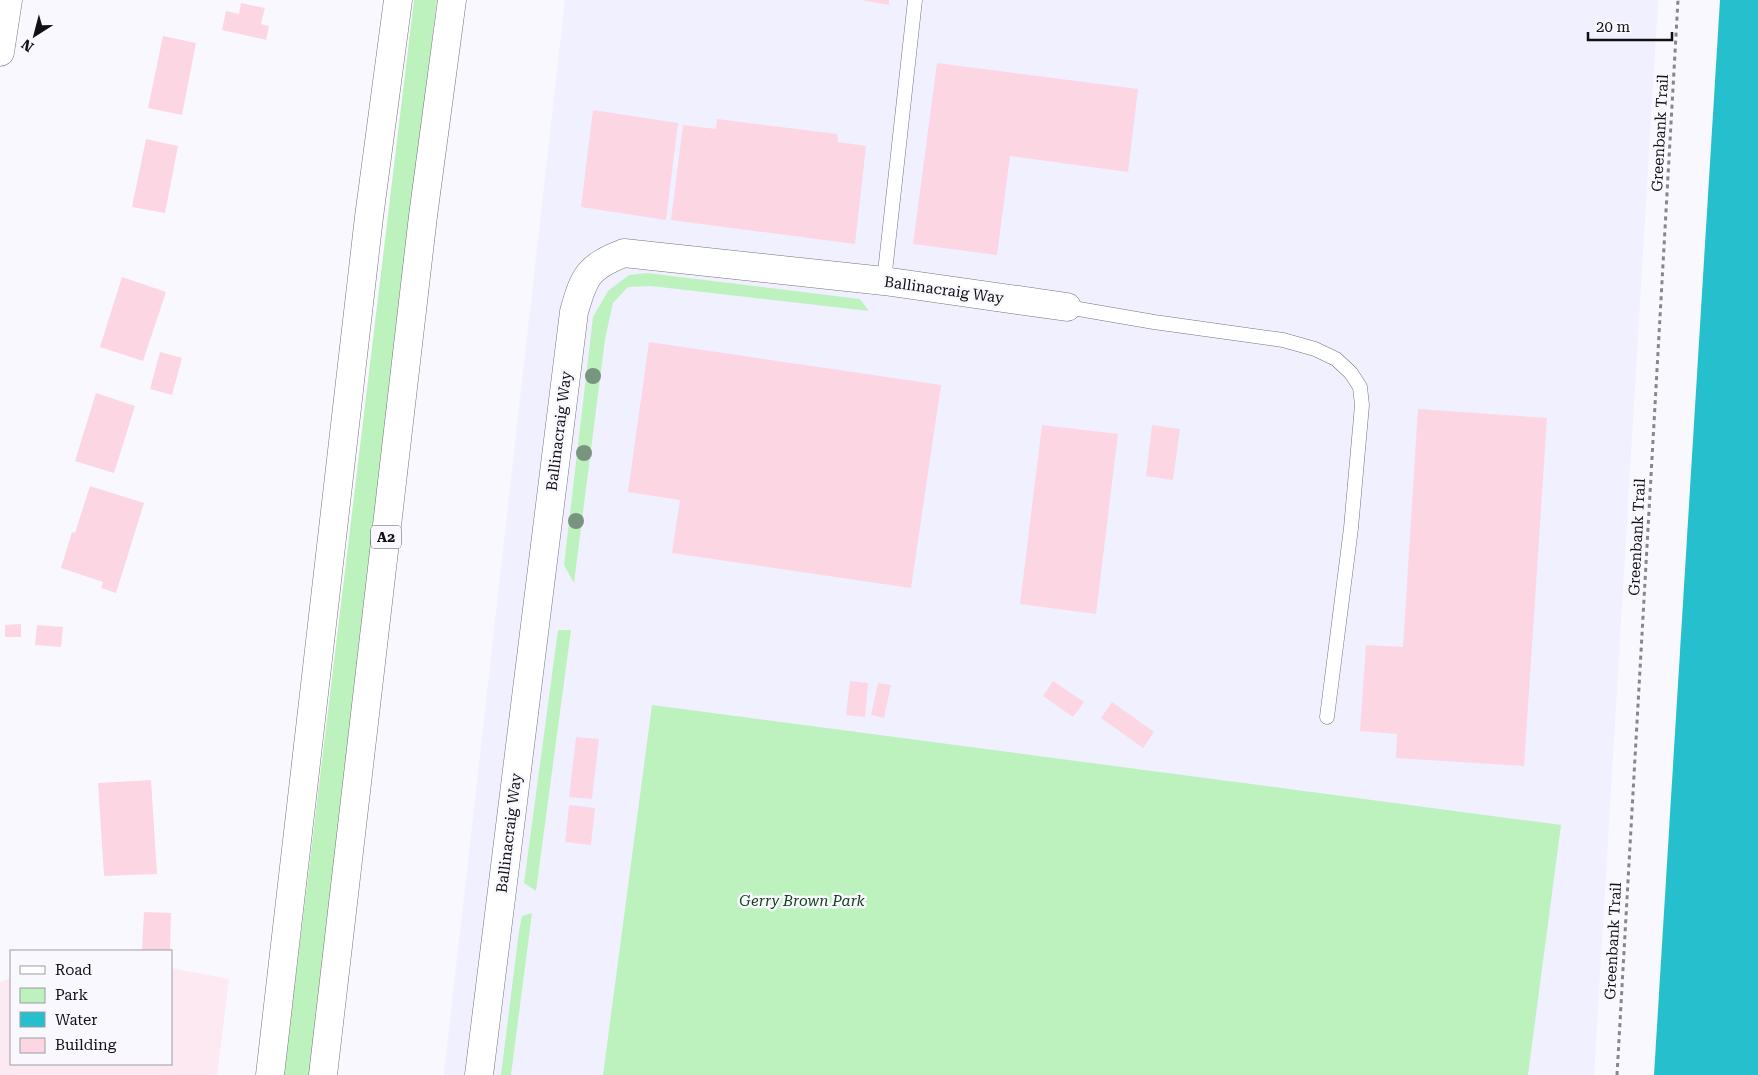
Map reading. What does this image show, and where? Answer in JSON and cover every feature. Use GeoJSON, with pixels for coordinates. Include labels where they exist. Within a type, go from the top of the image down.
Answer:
{"type":"FeatureCollection","features":[{"type":"Feature","properties":{"kind":"main road"},"geometry":{"type":"LineString","coordinates":[[0,52],[8,0]]}},
{"type":"Feature","properties":{"kind":"main road"},"geometry":{"type":"LineString","coordinates":[[270,1075],[366,237],[398,0]]}},
{"type":"Feature","properties":{"kind":"main road","name":"A2"},"geometry":{"type":"LineString","coordinates":[[323,1075],[423,216],[452,0]]}},
{"type":"Feature","properties":{"kind":"main road","name":"Ballinacraig Way"},"geometry":{"type":"LineString","coordinates":[[479,1075],[574,312],[581,288],[590,271],[605,260],[624,253],[884,281],[1067,307]]}},
{"type":"Feature","properties":{"kind":"lane"},"geometry":{"type":"LineString","coordinates":[[884,281],[915,0]]}},
{"type":"Feature","properties":{"kind":"lane"},"geometry":{"type":"LineString","coordinates":[[1067,307],[1154,322],[1283,340],[1315,349],[1336,359],[1351,372],[1360,387],[1362,405],[1351,528],[1328,717]]}},
{"type":"Feature","properties":{"kind":"path","name":"Greenbank Trail"},"geometry":{"type":"LineString","coordinates":[[1617,1075],[1678,0]]}},
{"type":"Feature","properties":{"kind":"shaded area"},"geometry":{"type":"Polygon","coordinates":[[[565,0],[1658,0],[1594,1075],[444,1075],[565,0]]]}},
{"type":"Feature","properties":{"kind":"shaded area"},"geometry":{"type":"Polygon","coordinates":[[[172,968],[229,979],[217,1075],[0,1075],[0,982],[10,978],[10,1065],[172,1065],[172,968]]]}},
{"type":"Feature","properties":{"kind":"green space"},"geometry":{"type":"Polygon","coordinates":[[[414,0],[437,0],[310,1075],[284,1075],[414,0]]]}},
{"type":"Feature","properties":{"kind":"green space"},"geometry":{"type":"Polygon","coordinates":[[[647,273],[860,299],[869,311],[651,286],[628,287],[613,303],[605,339],[574,583],[564,565],[593,317],[608,291],[629,275],[647,273]]]}},
{"type":"Feature","properties":{"kind":"green space"},"geometry":{"type":"Polygon","coordinates":[[[558,630],[571,630],[536,891],[524,883],[558,630]]]}},
{"type":"Feature","properties":{"kind":"green space","name":"Gerry Brown Park"},"geometry":{"type":"Polygon","coordinates":[[[652,705],[1561,825],[1528,1075],[603,1075],[652,705]]]}},
{"type":"Feature","properties":{"kind":"green space"},"geometry":{"type":"Polygon","coordinates":[[[532,913],[511,1075],[501,1075],[519,931],[522,916],[532,913]]]}},
{"type":"Feature","properties":{"kind":"water"},"geometry":{"type":"Polygon","coordinates":[[[1720,0],[1758,0],[1758,1075],[1654,1075],[1720,0]]]}},
{"type":"Feature","properties":{"kind":"building"},"geometry":{"type":"Polygon","coordinates":[[[861,0],[889,0],[889,5],[861,0]]]}},
{"type":"Feature","properties":{"kind":"building"},"geometry":{"type":"Polygon","coordinates":[[[241,3],[265,8],[261,24],[269,26],[266,40],[222,30],[226,11],[239,14],[241,3]]]}},
{"type":"Feature","properties":{"kind":"building"},"geometry":{"type":"Polygon","coordinates":[[[163,36],[196,43],[182,115],[148,108],[163,36]]]}},
{"type":"Feature","properties":{"kind":"building"},"geometry":{"type":"Polygon","coordinates":[[[937,63],[1138,89],[1128,172],[1010,156],[997,255],[913,244],[937,63]]]}},
{"type":"Feature","properties":{"kind":"building"},"geometry":{"type":"Polygon","coordinates":[[[593,110],[678,123],[666,220],[581,207],[593,110]]]}},
{"type":"Feature","properties":{"kind":"building"},"geometry":{"type":"Polygon","coordinates":[[[717,119],[837,134],[838,142],[866,146],[855,244],[671,220],[683,125],[716,129],[717,119]]]}},
{"type":"Feature","properties":{"kind":"building"},"geometry":{"type":"Polygon","coordinates":[[[146,139],[178,146],[165,213],[132,207],[146,139]]]}},
{"type":"Feature","properties":{"kind":"building"},"geometry":{"type":"Polygon","coordinates":[[[122,277],[166,292],[143,361],[100,347],[122,277]]]}},
{"type":"Feature","properties":{"kind":"building"},"geometry":{"type":"Polygon","coordinates":[[[649,342],[941,385],[911,588],[672,553],[680,500],[628,492],[649,342]]]}},
{"type":"Feature","properties":{"kind":"building"},"geometry":{"type":"Polygon","coordinates":[[[160,352],[182,358],[172,395],[150,389],[160,352]]]}},
{"type":"Feature","properties":{"kind":"building"},"geometry":{"type":"Polygon","coordinates":[[[96,393],[135,406],[114,473],[75,461],[96,393]]]}},
{"type":"Feature","properties":{"kind":"building"},"geometry":{"type":"Polygon","coordinates":[[[1418,409],[1547,418],[1524,766],[1396,758],[1397,734],[1360,731],[1366,645],[1403,647],[1418,409]]]}},
{"type":"Feature","properties":{"kind":"building"},"geometry":{"type":"Polygon","coordinates":[[[1042,425],[1118,434],[1096,614],[1020,604],[1042,425]]]}},
{"type":"Feature","properties":{"kind":"building"},"geometry":{"type":"Polygon","coordinates":[[[1152,425],[1180,429],[1173,480],[1146,476],[1152,425]]]}},
{"type":"Feature","properties":{"kind":"building"},"geometry":{"type":"Polygon","coordinates":[[[90,486],[144,503],[116,593],[101,588],[103,582],[61,568],[72,532],[75,533],[90,486]]]}},
{"type":"Feature","properties":{"kind":"building"},"geometry":{"type":"Polygon","coordinates":[[[21,624],[21,637],[5,637],[5,625],[21,624]]]}},
{"type":"Feature","properties":{"kind":"building"},"geometry":{"type":"Polygon","coordinates":[[[37,625],[63,627],[61,647],[35,645],[37,625]]]}},
{"type":"Feature","properties":{"kind":"building"},"geometry":{"type":"Polygon","coordinates":[[[850,681],[868,683],[865,717],[846,715],[850,681]]]}},
{"type":"Feature","properties":{"kind":"building"},"geometry":{"type":"Polygon","coordinates":[[[1053,681],[1084,702],[1073,717],[1043,696],[1053,681]]]}},
{"type":"Feature","properties":{"kind":"building"},"geometry":{"type":"Polygon","coordinates":[[[878,683],[891,685],[884,718],[871,715],[878,683]]]}},
{"type":"Feature","properties":{"kind":"building"},"geometry":{"type":"Polygon","coordinates":[[[1112,702],[1154,732],[1143,748],[1101,718],[1112,702]]]}},
{"type":"Feature","properties":{"kind":"building"},"geometry":{"type":"Polygon","coordinates":[[[576,737],[599,739],[592,799],[569,797],[576,737]]]}},
{"type":"Feature","properties":{"kind":"building"},"geometry":{"type":"Polygon","coordinates":[[[151,780],[157,874],[104,876],[98,783],[151,780]]]}},
{"type":"Feature","properties":{"kind":"building"},"geometry":{"type":"Polygon","coordinates":[[[569,805],[595,808],[591,845],[565,842],[569,805]]]}},
{"type":"Feature","properties":{"kind":"building"},"geometry":{"type":"Polygon","coordinates":[[[144,912],[171,913],[170,950],[142,950],[144,912]]]}}]}
